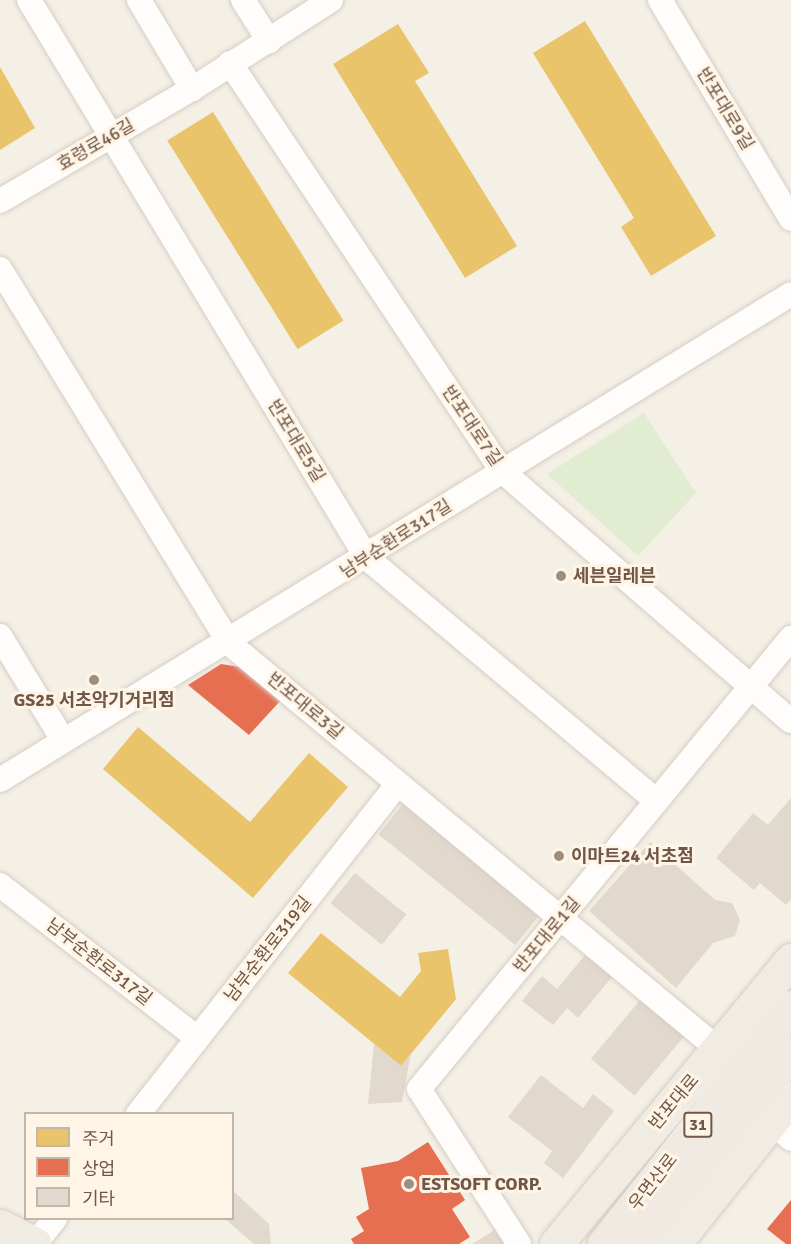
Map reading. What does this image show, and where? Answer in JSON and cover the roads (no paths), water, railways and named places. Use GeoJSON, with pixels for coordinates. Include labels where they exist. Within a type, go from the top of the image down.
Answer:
{"type":"FeatureCollection","features":[{"type":"Feature","properties":{"kind":"highway","name":"우면산로"},"geometry":{"type":"LineString","coordinates":[[604,1244],[791,1007]]}},
{"type":"Feature","properties":{"kind":"highway","name":"우면산로"},"geometry":{"type":"LineString","coordinates":[[635,1244],[791,1052]]}},
{"type":"Feature","properties":{"kind":"main road","name":"반포대로"},"geometry":{"type":"LineString","coordinates":[[556,1244],[791,960]]}},
{"type":"Feature","properties":{"kind":"main road"},"geometry":{"type":"LineString","coordinates":[[674,1244],[784,1119]]}},
{"type":"Feature","properties":{"kind":"main road"},"geometry":{"type":"LineString","coordinates":[[0,1226],[35,1244]]}},
{"type":"Feature","properties":{"kind":"street","name":"반포대로5길"},"geometry":{"type":"LineString","coordinates":[[29,0],[367,558],[657,801]]}},
{"type":"Feature","properties":{"kind":"street"},"geometry":{"type":"LineString","coordinates":[[138,0],[192,89]]}},
{"type":"Feature","properties":{"kind":"street"},"geometry":{"type":"LineString","coordinates":[[243,0],[269,41]]}},
{"type":"Feature","properties":{"kind":"street","name":"효령로46길"},"geometry":{"type":"LineString","coordinates":[[0,201],[192,89],[332,0]]}},
{"type":"Feature","properties":{"kind":"street","name":"반포대로9길"},"geometry":{"type":"LineString","coordinates":[[660,0],[791,219]]}},
{"type":"Feature","properties":{"kind":"street","name":"반포대로7길"},"geometry":{"type":"LineString","coordinates":[[231,63],[502,471],[791,721]]}},
{"type":"Feature","properties":{"kind":"street","name":"반포대로3길"},"geometry":{"type":"LineString","coordinates":[[0,269],[230,644],[718,1049]]}},
{"type":"Feature","properties":{"kind":"street","name":"남부순환로317길"},"geometry":{"type":"LineString","coordinates":[[0,780],[63,740],[230,644],[502,471],[791,294]]}},
{"type":"Feature","properties":{"kind":"street"},"geometry":{"type":"LineString","coordinates":[[0,636],[63,740]]}},
{"type":"Feature","properties":{"kind":"street","name":"반포대로1길"},"geometry":{"type":"LineString","coordinates":[[519,1244],[418,1089],[562,918],[791,638]]}},
{"type":"Feature","properties":{"kind":"street","name":"남부순환로319길"},"geometry":{"type":"LineString","coordinates":[[139,1112],[398,784]]}},
{"type":"Feature","properties":{"kind":"street","name":"남부순환로317길"},"geometry":{"type":"LineString","coordinates":[[0,885],[197,1038]]}},
{"type":"Feature","properties":{"kind":"street"},"geometry":{"type":"LineString","coordinates":[[35,1244],[53,1220]]}},
{"type":"Feature","properties":{"kind":"place","name":"세븐일레븐"},"geometry":{"type":"Point","coordinates":[561,576]}},
{"type":"Feature","properties":{"kind":"place","name":"GS25 서초악기거리점"},"geometry":{"type":"Point","coordinates":[94,680]}},
{"type":"Feature","properties":{"kind":"place","name":"이마트24 서초점"},"geometry":{"type":"Point","coordinates":[559,856]}},
{"type":"Feature","properties":{"kind":"place","name":"ESTSOFT CORP."},"geometry":{"type":"Point","coordinates":[409,1184]}}]}
